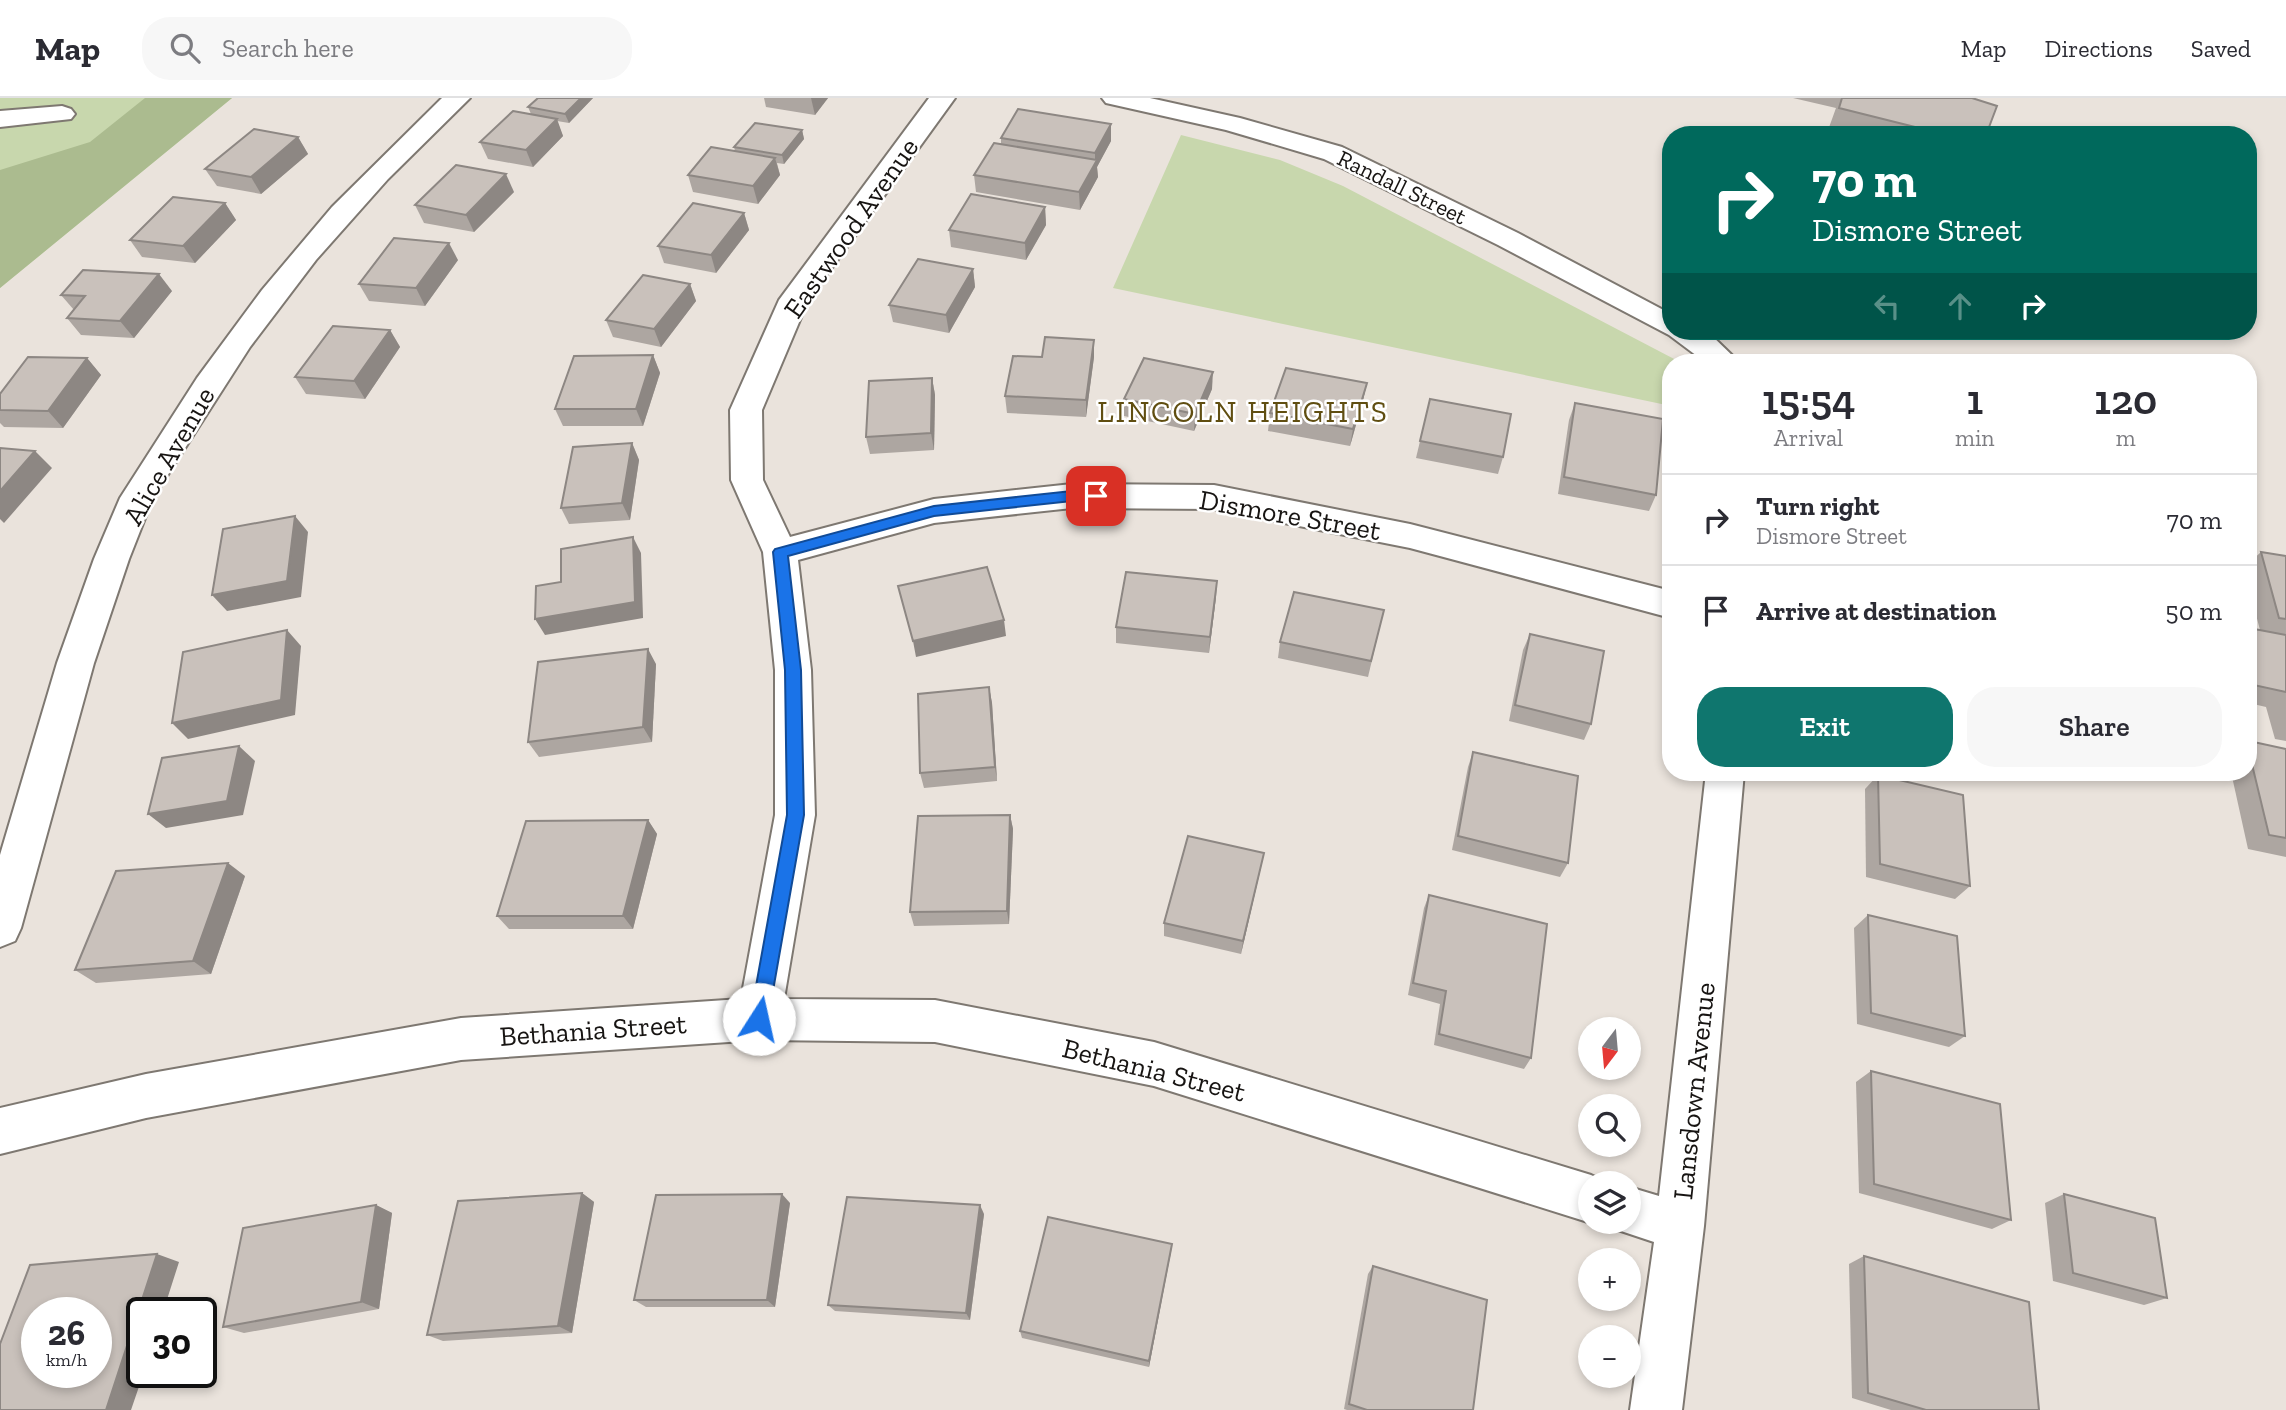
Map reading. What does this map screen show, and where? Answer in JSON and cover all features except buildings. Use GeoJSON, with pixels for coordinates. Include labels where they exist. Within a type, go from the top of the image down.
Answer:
{"type":"FeatureCollection","features":[{"type":"Feature","properties":{"kind":"street","name":"Alice Avenue"},"geometry":{"type":"LineString","coordinates":[[0,928],[75,664],[133,506],[205,390],[293,268],[424,127],[457,98]]}},
{"type":"Feature","properties":{"kind":"street","name":"Eastwood Avenue"},"geometry":{"type":"LineString","coordinates":[[759,1019],[796,815],[793,670],[780,552],[747,480],[746,410],[794,300],[942,98]]}},
{"type":"Feature","properties":{"kind":"street","name":"Randall Street"},"geometry":{"type":"LineString","coordinates":[[1115,98],[1231,124],[1333,153],[1508,239],[1662,321]]}},
{"type":"Feature","properties":{"kind":"street"},"geometry":{"type":"LineString","coordinates":[[0,119],[62,114]]}},
{"type":"Feature","properties":{"kind":"street"},"geometry":{"type":"LineString","coordinates":[[1694,340],[1713,354]]}},
{"type":"Feature","properties":{"kind":"street","name":"Dismore Street"},"geometry":{"type":"LineString","coordinates":[[780,552],[934,511],[1072,496],[1214,497],[1410,536],[1662,603]]}},
{"type":"Feature","properties":{"kind":"street","name":"Lansdown Avenue"},"geometry":{"type":"LineString","coordinates":[[1656,1410],[1680,1226],[1724,781]]}},
{"type":"Feature","properties":{"kind":"street","name":"Bethania Street"},"geometry":{"type":"LineString","coordinates":[[0,1131],[146,1096],[461,1039],[759,1019],[935,1021],[1154,1064],[1578,1195]]}},
{"type":"Feature","properties":{"kind":"street"},"geometry":{"type":"LineString","coordinates":[[1641,1214],[1680,1226]]}},
{"type":"Feature","properties":{"kind":"green space"},"geometry":{"type":"Polygon","coordinates":[[[0,98],[232,98],[0,288],[0,98]]]}},
{"type":"Feature","properties":{"kind":"green space"},"geometry":{"type":"Polygon","coordinates":[[[145,98],[232,98],[0,288],[0,170],[90,142],[145,98]]]}},
{"type":"Feature","properties":{"kind":"green space"},"geometry":{"type":"Polygon","coordinates":[[[1181,135],[1280,160],[1343,186],[1665,354],[1662,354],[1662,404],[1113,288],[1181,135]]]}},
{"type":"Feature","properties":{"kind":"district","name":"LINCOLN HEIGHTS"},"geometry":{"type":"Point","coordinates":[1243,412]}},
{"type":"Feature","properties":{"kind":"route"},"geometry":{"type":"LineString","coordinates":[[759,1019],[796,815],[793,670],[780,552],[934,511],[1072,496],[1096,496]]}}]}
